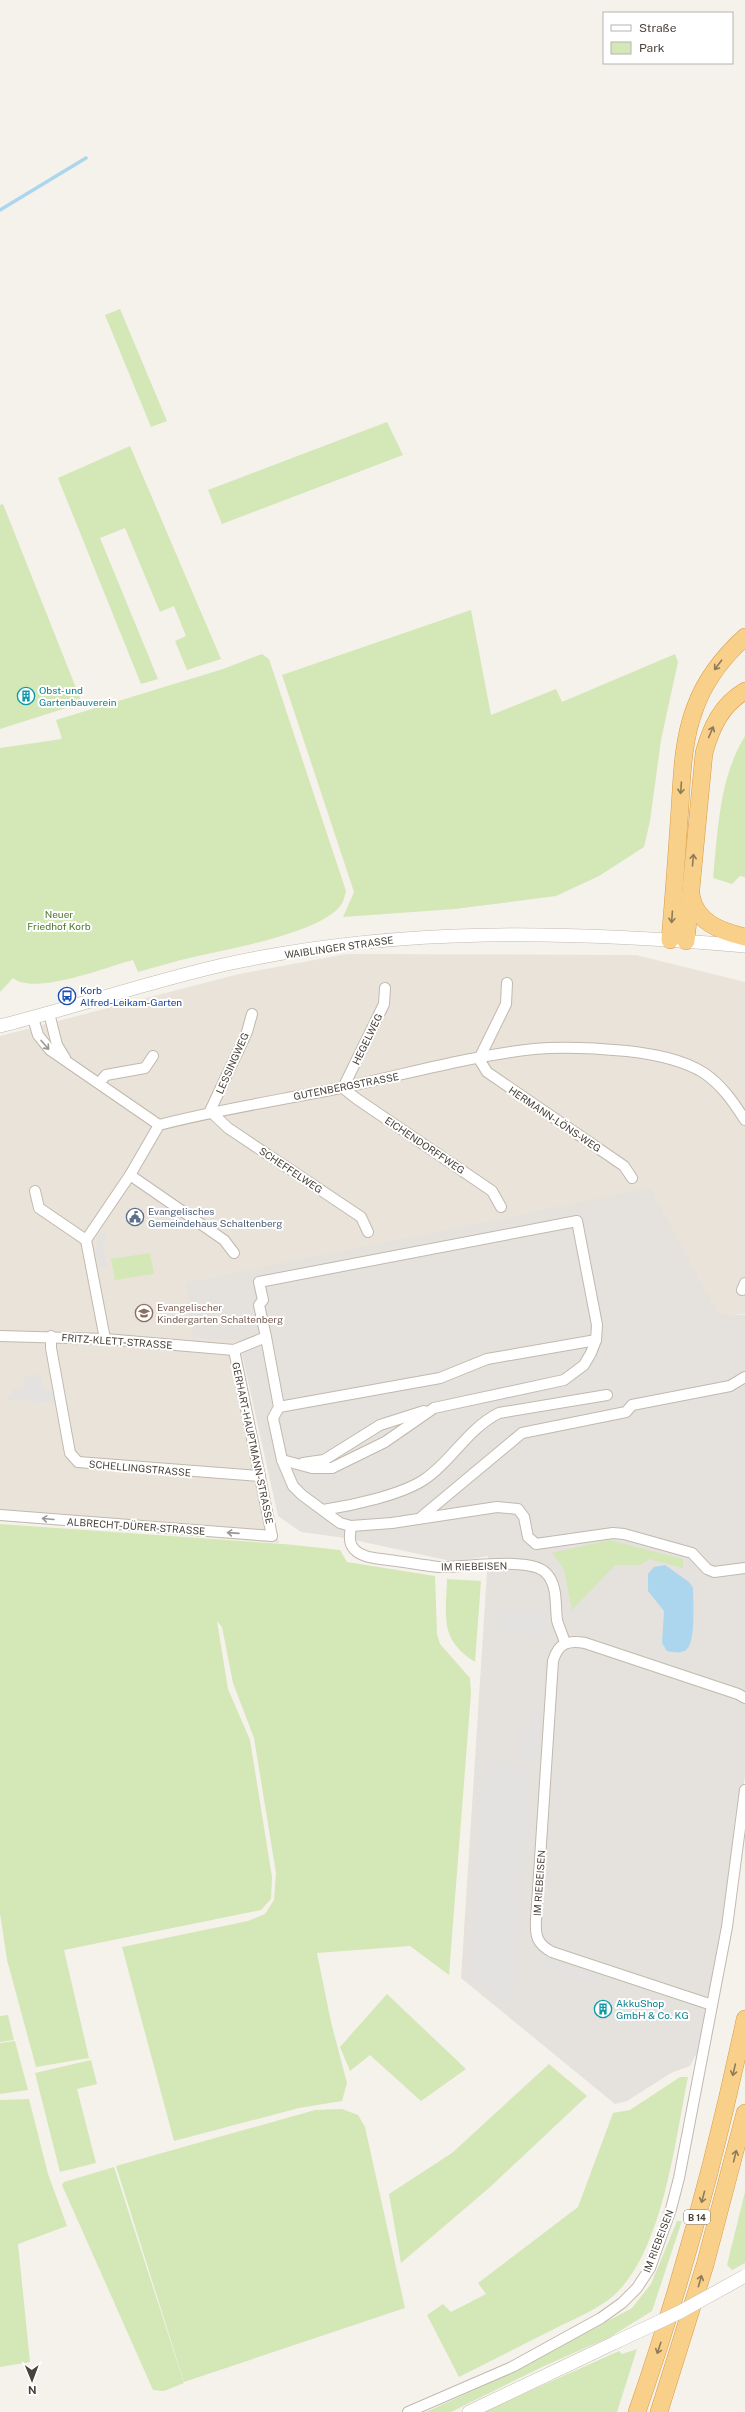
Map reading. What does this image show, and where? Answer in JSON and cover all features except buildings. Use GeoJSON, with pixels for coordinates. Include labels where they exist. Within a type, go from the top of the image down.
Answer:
{"type":"FeatureCollection","features":[{"type":"Feature","properties":{"kind":"highway"},"geometry":{"type":"LineString","coordinates":[[678,940],[682,772],[690,724],[695,708],[708,679],[731,649],[745,637]]}},
{"type":"Feature","properties":{"kind":"highway"},"geometry":{"type":"LineString","coordinates":[[678,940],[690,889],[704,753],[710,733],[718,717],[727,706],[745,691]]}},
{"type":"Feature","properties":{"kind":"highway"},"geometry":{"type":"LineString","coordinates":[[690,889],[695,907],[706,922],[723,932],[745,937]]}},
{"type":"Feature","properties":{"kind":"highway","name":"B 14"},"geometry":{"type":"LineString","coordinates":[[637,2412],[665,2330],[702,2199],[745,2019]]}},
{"type":"Feature","properties":{"kind":"highway","name":"B 14"},"geometry":{"type":"LineString","coordinates":[[659,2412],[703,2273],[745,2113]]}},
{"type":"Feature","properties":{"kind":"street","name":"WAIBLINGER STRASSE"},"geometry":{"type":"LineString","coordinates":[[0,1026],[227,964],[369,941],[478,934],[526,933],[678,940],[745,946]]}},
{"type":"Feature","properties":{"kind":"street"},"geometry":{"type":"LineString","coordinates":[[479,1059],[506,1004],[507,983]]}},
{"type":"Feature","properties":{"kind":"street","name":"HEGELWEG"},"geometry":{"type":"LineString","coordinates":[[343,1088],[384,1004],[385,988]]}},
{"type":"Feature","properties":{"kind":"street"},"geometry":{"type":"LineString","coordinates":[[49,1013],[57,1045],[69,1063]]}},
{"type":"Feature","properties":{"kind":"street","name":"LESSINGWEG"},"geometry":{"type":"LineString","coordinates":[[210,1111],[247,1032],[252,1014]]}},
{"type":"Feature","properties":{"kind":"street"},"geometry":{"type":"LineString","coordinates":[[33,1018],[43,1043],[158,1125],[130,1175],[86,1240]]}},
{"type":"Feature","properties":{"kind":"street","name":"GUTENBERGSTRASSE"},"geometry":{"type":"LineString","coordinates":[[158,1125],[210,1111],[343,1088],[479,1059],[533,1049],[563,1048],[646,1053],[672,1060],[704,1074],[725,1092],[745,1120]]}},
{"type":"Feature","properties":{"kind":"street"},"geometry":{"type":"LineString","coordinates":[[99,1083],[106,1075],[145,1068],[152,1056]]}},
{"type":"Feature","properties":{"kind":"street","name":"HERMANN-LÖNS-WEG"},"geometry":{"type":"LineString","coordinates":[[479,1059],[487,1072],[624,1166],[632,1178]]}},
{"type":"Feature","properties":{"kind":"street","name":"EICHENDORFFWEG"},"geometry":{"type":"LineString","coordinates":[[343,1088],[492,1191],[501,1207]]}},
{"type":"Feature","properties":{"kind":"street","name":"SCHEFFELWEG"},"geometry":{"type":"LineString","coordinates":[[210,1111],[228,1128],[361,1217],[368,1232]]}},
{"type":"Feature","properties":{"kind":"street"},"geometry":{"type":"LineString","coordinates":[[130,1175],[224,1240],[234,1253]]}},
{"type":"Feature","properties":{"kind":"street"},"geometry":{"type":"LineString","coordinates":[[36,1191],[39,1208],[86,1240],[106,1339]]}},
{"type":"Feature","properties":{"kind":"street"},"geometry":{"type":"LineString","coordinates":[[296,1463],[324,1460],[380,1425],[434,1408],[564,1380],[584,1365],[592,1353],[596,1340],[597,1325],[576,1221],[259,1282],[263,1300],[259,1305],[279,1407],[273,1418],[282,1460],[293,1486],[302,1495],[340,1523],[351,1526],[497,1507],[518,1509],[524,1517],[528,1537],[536,1544],[613,1533],[624,1534],[692,1553],[707,1569],[714,1572],[745,1568]]}},
{"type":"Feature","properties":{"kind":"street","name":"FRITZ-KLETT-STRASSE"},"geometry":{"type":"LineString","coordinates":[[0,1336],[51,1336],[106,1339],[234,1350]]}},
{"type":"Feature","properties":{"kind":"street","name":"SCHELLINGSTRASSE"},"geometry":{"type":"LineString","coordinates":[[51,1336],[51,1348],[70,1453],[78,1462],[260,1476]]}},
{"type":"Feature","properties":{"kind":"street"},"geometry":{"type":"LineString","coordinates":[[234,1350],[266,1337]]}},
{"type":"Feature","properties":{"kind":"street"},"geometry":{"type":"LineString","coordinates":[[279,1407],[440,1378],[487,1359],[596,1340]]}},
{"type":"Feature","properties":{"kind":"street","name":"GERHART-HAUPTMANN-STRASSE"},"geometry":{"type":"LineString","coordinates":[[234,1350],[272,1536]]}},
{"type":"Feature","properties":{"kind":"street"},"geometry":{"type":"LineString","coordinates":[[420,1518],[522,1433],[626,1412],[632,1406],[730,1386],[745,1377]]}},
{"type":"Feature","properties":{"kind":"street"},"geometry":{"type":"LineString","coordinates":[[323,1510],[364,1501],[419,1483],[426,1479],[484,1420],[500,1413],[607,1395]]}},
{"type":"Feature","properties":{"kind":"street"},"geometry":{"type":"LineString","coordinates":[[282,1460],[312,1468],[332,1468],[385,1442],[434,1408]]}},
{"type":"Feature","properties":{"kind":"street","name":"ALBRECHT-DÜRER-STRASSE"},"geometry":{"type":"LineString","coordinates":[[0,1515],[272,1536]]}},
{"type":"Feature","properties":{"kind":"street","name":"IM RIEBEISEN"},"geometry":{"type":"LineString","coordinates":[[351,1526],[349,1540],[359,1554],[440,1567],[521,1565],[535,1567],[546,1572],[551,1580],[556,1598],[557,1621],[565,1643],[555,1653],[552,1673],[536,1920],[537,1940],[541,1946],[552,1952],[712,2005]]}},
{"type":"Feature","properties":{"kind":"street"},"geometry":{"type":"LineString","coordinates":[[565,1643],[585,1643],[738,1694],[745,1698]]}},
{"type":"Feature","properties":{"kind":"street","name":"IM RIEBEISEN"},"geometry":{"type":"LineString","coordinates":[[408,2412],[512,2366],[601,2318],[622,2303],[637,2288],[650,2268],[675,2194],[712,2005],[736,1870],[745,1790]]}},
{"type":"Feature","properties":{"kind":"street"},"geometry":{"type":"LineString","coordinates":[[469,2412],[680,2312],[745,2276]]}},
{"type":"Feature","properties":{"kind":"shaded area"},"geometry":{"type":"Polygon","coordinates":[[[346,954],[636,955],[745,982],[745,1314],[239,1341],[279,1543],[0,1521],[0,1036],[239,974],[346,954]]]}},
{"type":"Feature","properties":{"kind":"shaded area"},"geometry":{"type":"Polygon","coordinates":[[[650,1188],[718,1314],[745,1315],[745,1776],[707,2033],[690,2066],[671,2073],[627,2101],[615,2104],[461,1978],[488,1556],[455,1562],[345,1538],[301,1532],[278,1516],[239,1341],[193,1337],[186,1283],[650,1188]]]}},
{"type":"Feature","properties":{"kind":"shaded area"},"geometry":{"type":"Polygon","coordinates":[[[100,1233],[106,1234],[103,1251],[108,1267],[100,1268],[95,1250],[100,1233]]]}},
{"type":"Feature","properties":{"kind":"shaded area"},"geometry":{"type":"Polygon","coordinates":[[[41,1374],[44,1390],[54,1390],[56,1402],[6,1400],[14,1392],[8,1388],[24,1389],[23,1377],[41,1374]]]}},
{"type":"Feature","properties":{"kind":"shaded area"},"geometry":{"type":"Polygon","coordinates":[[[499,1608],[548,1612],[546,1636],[498,1632],[499,1608]]]}},
{"type":"Feature","properties":{"kind":"shaded area"},"geometry":{"type":"Polygon","coordinates":[[[532,1708],[542,1708],[538,1761],[519,1759],[521,1725],[531,1726],[532,1708]]]}},
{"type":"Feature","properties":{"kind":"shaded area"},"geometry":{"type":"Polygon","coordinates":[[[484,1762],[520,1765],[522,1772],[530,1772],[513,2001],[499,2000],[470,1976],[484,1762]]]}},
{"type":"Feature","properties":{"kind":"shaded area"},"geometry":{"type":"Polygon","coordinates":[[[546,1959],[600,1977],[597,1985],[543,1967],[546,1959]]]}},
{"type":"Feature","properties":{"kind":"shaded area"},"geometry":{"type":"Polygon","coordinates":[[[694,2035],[702,2036],[698,2054],[691,2053],[694,2035]]]}},
{"type":"Feature","properties":{"kind":"green space"},"geometry":{"type":"Polygon","coordinates":[[[120,309],[167,421],[151,427],[105,315],[120,309]]]}},
{"type":"Feature","properties":{"kind":"green space"},"geometry":{"type":"Polygon","coordinates":[[[387,422],[403,455],[222,524],[208,490],[387,422]]]}},
{"type":"Feature","properties":{"kind":"green space"},"geometry":{"type":"Polygon","coordinates":[[[130,446],[221,659],[187,670],[175,641],[186,636],[174,606],[160,612],[125,528],[100,538],[158,679],[141,684],[58,478],[130,446]]]}},
{"type":"Feature","properties":{"kind":"green space"},"geometry":{"type":"Polygon","coordinates":[[[3,504],[82,703],[0,729],[0,505],[3,504]]]}},
{"type":"Feature","properties":{"kind":"green space"},"geometry":{"type":"Polygon","coordinates":[[[471,610],[491,715],[556,689],[562,702],[675,654],[678,662],[661,740],[650,821],[644,847],[599,876],[556,896],[455,909],[343,917],[354,892],[282,675],[471,610]]]}},
{"type":"Feature","properties":{"kind":"green space","name":"Neuer Friedhof Korb"},"geometry":{"type":"Polygon","coordinates":[[[262,654],[269,659],[346,891],[341,905],[330,915],[314,924],[295,932],[250,944],[138,972],[133,960],[89,974],[54,982],[38,984],[24,983],[13,978],[0,992],[0,748],[62,739],[56,720],[223,669],[262,654]]]}},
{"type":"Feature","properties":{"kind":"green space"},"geometry":{"type":"Polygon","coordinates":[[[745,736],[745,877],[740,876],[732,884],[713,878],[718,823],[725,787],[736,752],[745,736]]]}},
{"type":"Feature","properties":{"kind":"green space"},"geometry":{"type":"Polygon","coordinates":[[[150,1253],[154,1274],[115,1280],[111,1259],[150,1253]]]}},
{"type":"Feature","properties":{"kind":"green space"},"geometry":{"type":"Polygon","coordinates":[[[0,1524],[284,1544],[340,1550],[347,1562],[435,1576],[437,1634],[440,1644],[470,1678],[471,1693],[449,1975],[410,1946],[317,1953],[331,2022],[347,2083],[342,2101],[299,2108],[174,2141],[122,1947],[248,1921],[265,1914],[274,1900],[276,1873],[254,1738],[233,1683],[222,1627],[217,1621],[228,1689],[250,1740],[272,1877],[271,1899],[261,1910],[64,1950],[89,2058],[36,2067],[7,1960],[0,1913],[0,1524]]]}},
{"type":"Feature","properties":{"kind":"green space"},"geometry":{"type":"Polygon","coordinates":[[[609,1540],[683,1559],[683,1568],[649,1559],[640,1565],[615,1565],[572,1610],[564,1569],[552,1553],[609,1540]]]}},
{"type":"Feature","properties":{"kind":"green space"},"geometry":{"type":"Polygon","coordinates":[[[447,1579],[481,1581],[475,1662],[455,1645],[450,1636],[446,1616],[447,1579]]]}},
{"type":"Feature","properties":{"kind":"green space"},"geometry":{"type":"Polygon","coordinates":[[[387,1994],[466,2069],[421,2101],[370,2055],[350,2071],[340,2047],[387,1994]]]}},
{"type":"Feature","properties":{"kind":"green space"},"geometry":{"type":"Polygon","coordinates":[[[8,2015],[14,2040],[0,2042],[0,2016],[8,2015]]]}},
{"type":"Feature","properties":{"kind":"green space"},"geometry":{"type":"Polygon","coordinates":[[[15,2041],[28,2090],[0,2094],[0,2043],[15,2041]]]}},
{"type":"Feature","properties":{"kind":"green space"},"geometry":{"type":"Polygon","coordinates":[[[91,2060],[97,2084],[77,2089],[96,2163],[60,2172],[35,2073],[91,2060]]]}},
{"type":"Feature","properties":{"kind":"green space"},"geometry":{"type":"Polygon","coordinates":[[[549,2064],[587,2096],[489,2188],[401,2263],[389,2194],[452,2153],[549,2064]]]}},
{"type":"Feature","properties":{"kind":"green space"},"geometry":{"type":"Polygon","coordinates":[[[680,2077],[688,2077],[672,2163],[655,2225],[644,2253],[629,2278],[612,2297],[599,2306],[459,2377],[427,2315],[443,2304],[451,2312],[486,2294],[478,2283],[578,2207],[613,2113],[630,2110],[680,2077]]]}},
{"type":"Feature","properties":{"kind":"green space"},"geometry":{"type":"Polygon","coordinates":[[[29,2099],[48,2174],[67,2226],[18,2244],[30,2362],[0,2367],[0,2100],[29,2099]]]}},
{"type":"Feature","properties":{"kind":"green space"},"geometry":{"type":"Polygon","coordinates":[[[342,2109],[358,2115],[365,2127],[405,2308],[184,2382],[116,2166],[315,2110],[342,2109]]]}},
{"type":"Feature","properties":{"kind":"green space"},"geometry":{"type":"Polygon","coordinates":[[[114,2167],[184,2383],[164,2391],[153,2390],[62,2185],[64,2182],[114,2167]]]}},
{"type":"Feature","properties":{"kind":"green space"},"geometry":{"type":"Polygon","coordinates":[[[745,2192],[745,2263],[732,2270],[727,2265],[745,2192]]]}},
{"type":"Feature","properties":{"kind":"green space"},"geometry":{"type":"Polygon","coordinates":[[[677,2221],[682,2221],[652,2311],[610,2337],[542,2367],[451,2412],[426,2412],[507,2375],[632,2308],[651,2284],[677,2221]]]}},
{"type":"Feature","properties":{"kind":"green space"},"geometry":{"type":"Polygon","coordinates":[[[637,2349],[617,2412],[483,2412],[619,2351],[622,2354],[637,2349]]]}},
{"type":"Feature","properties":{"kind":"water"},"geometry":{"type":"Polygon","coordinates":[[[665,1565],[689,1582],[693,1588],[693,1631],[689,1646],[686,1650],[681,1652],[667,1651],[662,1643],[664,1611],[648,1591],[648,1574],[654,1567],[665,1565]]]}},
{"type":"Feature","properties":{"kind":"waterway"},"geometry":{"type":"LineString","coordinates":[[0,210],[86,158]]}},
{"type":"Feature","properties":{"kind":"place","name":"Obst- und Gartenbauverein"},"geometry":{"type":"Point","coordinates":[26,696]}},
{"type":"Feature","properties":{"kind":"place","name":"Korb Alfred-Leikam-Garten"},"geometry":{"type":"Point","coordinates":[67,996]}},
{"type":"Feature","properties":{"kind":"place","name":"Evangelisches Gemeindehaus Schaltenberg"},"geometry":{"type":"Point","coordinates":[135,1217]}},
{"type":"Feature","properties":{"kind":"place","name":"Evangelischer Kindergarten Schaltenberg"},"geometry":{"type":"Point","coordinates":[144,1313]}},
{"type":"Feature","properties":{"kind":"place","name":"AkkuShop GmbH & Co. KG"},"geometry":{"type":"Point","coordinates":[603,2009]}}]}
